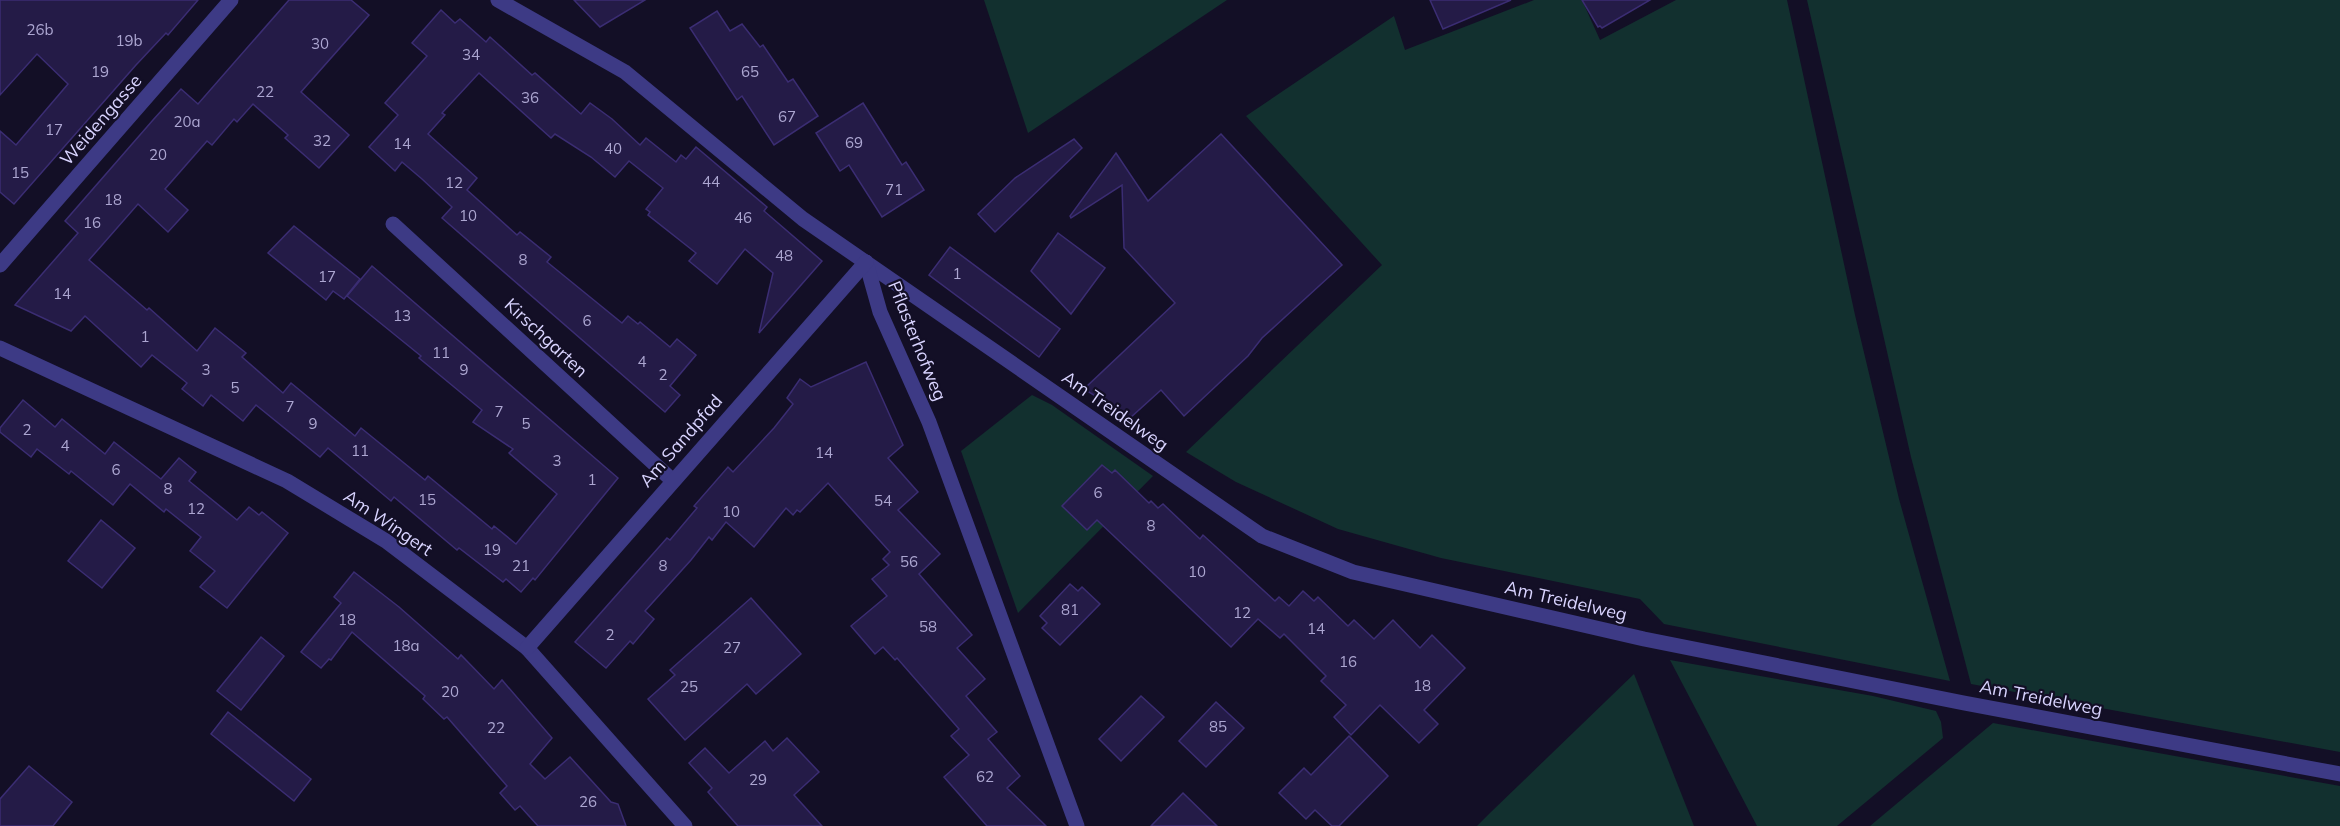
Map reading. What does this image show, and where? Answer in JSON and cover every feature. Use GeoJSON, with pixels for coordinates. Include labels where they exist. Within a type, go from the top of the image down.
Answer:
{"type":"FeatureCollection","features":[{"type":"Feature","properties":{"kind":"street","name":"Weidengasse"},"geometry":{"type":"LineString","coordinates":[[0,265],[231,0]]}},
{"type":"Feature","properties":{"kind":"street"},"geometry":{"type":"LineString","coordinates":[[498,0],[625,72],[803,219],[866,262]]}},
{"type":"Feature","properties":{"kind":"street","name":"Kirschgarten"},"geometry":{"type":"LineString","coordinates":[[393,224],[672,480]]}},
{"type":"Feature","properties":{"kind":"street","name":"Am Sandpfad"},"geometry":{"type":"LineString","coordinates":[[526,648],[866,262]]}},
{"type":"Feature","properties":{"kind":"street","name":"Am Treidelweg"},"geometry":{"type":"LineString","coordinates":[[866,262],[1262,536],[1353,572],[1644,639],[1964,703],[2340,774]]}},
{"type":"Feature","properties":{"kind":"street","name":"Pflasterhofweg"},"geometry":{"type":"LineString","coordinates":[[866,262],[880,312],[934,433],[1077,826]]}},
{"type":"Feature","properties":{"kind":"street","name":"Am Wingert"},"geometry":{"type":"LineString","coordinates":[[0,348],[287,481],[386,541],[526,648],[685,826]]}},
{"type":"Feature","properties":{"kind":"green space"},"geometry":{"type":"Polygon","coordinates":[[[984,0],[1227,0],[1028,133],[984,0]]]}},
{"type":"Feature","properties":{"kind":"green space"},"geometry":{"type":"Polygon","coordinates":[[[1534,0],[1582,0],[1600,40],[1676,0],[1787,0],[1855,315],[1899,499],[1950,681],[1664,624],[1640,599],[1441,558],[1338,529],[1236,482],[1186,452],[1382,265],[1246,116],[1394,16],[1405,50],[1534,0]]]}},
{"type":"Feature","properties":{"kind":"green space"},"geometry":{"type":"Polygon","coordinates":[[[1807,0],[2340,0],[2340,752],[1971,684],[1911,457],[1807,0]]]}},
{"type":"Feature","properties":{"kind":"green space"},"geometry":{"type":"Polygon","coordinates":[[[1032,395],[1052,405],[1153,476],[1018,613],[961,451],[1032,395]]]}},
{"type":"Feature","properties":{"kind":"green space"},"geometry":{"type":"Polygon","coordinates":[[[1670,660],[1873,696],[1936,711],[1941,722],[1943,738],[1837,826],[1757,826],[1670,660]]]}},
{"type":"Feature","properties":{"kind":"green space"},"geometry":{"type":"Polygon","coordinates":[[[1634,674],[1694,826],[1477,826],[1491,812],[1634,674]]]}},
{"type":"Feature","properties":{"kind":"green space"},"geometry":{"type":"Polygon","coordinates":[[[1993,723],[2340,786],[2340,826],[1870,826],[1993,723]]]}},
{"type":"Feature","properties":{"kind":"building"},"geometry":{"type":"Polygon","coordinates":[[[0,0],[198,0],[168,35],[166,33],[136,65],[14,204],[0,192],[0,131],[16,145],[68,84],[37,54],[0,95],[0,0]]]}},
{"type":"Feature","properties":{"kind":"building"},"geometry":{"type":"Polygon","coordinates":[[[289,0],[351,0],[369,15],[301,92],[349,135],[319,168],[285,138],[288,135],[253,104],[237,122],[234,119],[212,145],[207,141],[165,189],[188,210],[168,232],[138,204],[89,260],[147,310],[149,308],[197,351],[215,328],[246,353],[242,357],[283,393],[291,383],[355,436],[361,428],[425,480],[428,476],[492,529],[494,526],[516,544],[557,494],[509,453],[513,449],[473,422],[482,410],[419,358],[421,356],[347,296],[372,266],[618,478],[535,580],[533,578],[521,592],[506,579],[503,582],[459,548],[457,550],[394,497],[391,501],[328,448],[320,457],[256,405],[243,421],[211,395],[203,406],[182,389],[187,383],[152,355],[141,367],[85,316],[71,331],[15,305],[78,233],[65,221],[153,120],[181,89],[198,104],[289,0]]]}},
{"type":"Feature","properties":{"kind":"building"},"geometry":{"type":"Polygon","coordinates":[[[574,0],[645,0],[600,27],[574,0]]]}},
{"type":"Feature","properties":{"kind":"building"},"geometry":{"type":"Polygon","coordinates":[[[1430,0],[1511,0],[1443,29],[1430,0]]]}},
{"type":"Feature","properties":{"kind":"building"},"geometry":{"type":"Polygon","coordinates":[[[1582,0],[1650,0],[1602,28],[1598,27],[1582,0]]]}},
{"type":"Feature","properties":{"kind":"building"},"geometry":{"type":"Polygon","coordinates":[[[441,10],[455,23],[460,19],[486,42],[490,37],[532,75],[535,73],[581,114],[590,103],[612,119],[640,145],[646,138],[676,162],[681,155],[686,159],[696,147],[767,207],[764,211],[822,261],[759,333],[773,273],[745,249],[717,284],[689,261],[696,253],[648,215],[650,212],[646,209],[663,188],[629,161],[615,177],[591,157],[555,134],[551,138],[479,73],[442,113],[445,115],[428,134],[477,178],[467,190],[517,235],[520,232],[551,257],[547,262],[622,323],[628,316],[638,324],[640,322],[670,347],[677,339],[696,355],[670,386],[680,395],[665,412],[442,218],[452,207],[422,179],[402,162],[395,171],[369,147],[398,115],[385,103],[427,56],[412,43],[441,10]]]}},
{"type":"Feature","properties":{"kind":"building"},"geometry":{"type":"Polygon","coordinates":[[[717,11],[730,31],[742,24],[760,47],[763,45],[788,82],[793,79],[818,116],[774,145],[742,96],[737,100],[690,28],[717,11]]]}},
{"type":"Feature","properties":{"kind":"building"},"geometry":{"type":"Polygon","coordinates":[[[863,103],[902,165],[906,162],[924,190],[882,217],[849,165],[840,171],[816,133],[863,103]]]}},
{"type":"Feature","properties":{"kind":"building"},"geometry":{"type":"Polygon","coordinates":[[[1221,134],[1342,265],[1262,338],[1248,356],[1184,416],[1161,390],[1130,418],[1084,389],[1175,303],[1124,248],[1122,185],[1071,218],[1070,216],[1116,153],[1148,201],[1221,134]]]}},
{"type":"Feature","properties":{"kind":"building"},"geometry":{"type":"Polygon","coordinates":[[[1074,139],[1082,148],[995,232],[978,214],[1015,178],[1074,139]]]}},
{"type":"Feature","properties":{"kind":"building"},"geometry":{"type":"Polygon","coordinates":[[[294,226],[360,279],[344,299],[333,291],[326,300],[268,253],[294,226]]]}},
{"type":"Feature","properties":{"kind":"building"},"geometry":{"type":"Polygon","coordinates":[[[1058,233],[1105,268],[1071,314],[1031,271],[1058,233]]]}},
{"type":"Feature","properties":{"kind":"building"},"geometry":{"type":"Polygon","coordinates":[[[950,247],[1060,329],[1039,357],[929,275],[950,247]]]}},
{"type":"Feature","properties":{"kind":"building"},"geometry":{"type":"Polygon","coordinates":[[[866,362],[903,445],[888,458],[918,492],[898,510],[940,554],[919,574],[972,635],[957,648],[985,679],[966,696],[997,732],[988,739],[1020,776],[1007,788],[1046,826],[987,826],[944,777],[969,755],[951,736],[959,729],[897,658],[895,660],[883,647],[875,654],[851,626],[887,596],[872,579],[889,565],[883,559],[890,552],[828,483],[800,512],[797,510],[793,515],[786,508],[754,547],[726,522],[712,540],[709,537],[645,611],[654,619],[633,644],[630,641],[606,668],[575,642],[667,538],[670,540],[697,508],[694,506],[728,467],[733,472],[774,428],[793,404],[787,398],[800,379],[811,387],[866,362]]]}},
{"type":"Feature","properties":{"kind":"building"},"geometry":{"type":"Polygon","coordinates":[[[23,400],[55,427],[62,419],[105,454],[114,442],[161,479],[179,458],[196,472],[189,481],[237,520],[249,507],[259,515],[262,512],[288,533],[227,608],[200,587],[215,571],[190,551],[201,537],[166,509],[164,512],[130,484],[113,505],[71,471],[69,474],[37,449],[31,457],[0,432],[0,428],[23,400]]]}},
{"type":"Feature","properties":{"kind":"building"},"geometry":{"type":"Polygon","coordinates":[[[1102,465],[1112,473],[1115,470],[1149,503],[1151,501],[1158,508],[1163,504],[1200,539],[1203,535],[1275,601],[1279,597],[1289,606],[1303,591],[1314,601],[1318,597],[1348,626],[1354,620],[1374,639],[1393,620],[1420,648],[1432,635],[1465,668],[1424,710],[1438,724],[1419,743],[1380,705],[1351,735],[1334,717],[1346,705],[1321,681],[1326,676],[1284,634],[1280,638],[1258,619],[1231,647],[1097,520],[1087,530],[1062,506],[1102,465]]]}},
{"type":"Feature","properties":{"kind":"building"},"geometry":{"type":"Polygon","coordinates":[[[101,520],[135,548],[102,588],[68,561],[101,520]]]}},
{"type":"Feature","properties":{"kind":"building"},"geometry":{"type":"Polygon","coordinates":[[[354,572],[399,607],[458,659],[461,655],[494,689],[502,680],[552,738],[530,764],[545,779],[570,757],[611,802],[618,804],[626,826],[538,826],[520,806],[515,810],[500,793],[507,786],[447,717],[444,719],[423,699],[425,696],[352,632],[331,660],[329,659],[321,668],[301,652],[341,603],[334,597],[354,572]]]}},
{"type":"Feature","properties":{"kind":"building"},"geometry":{"type":"Polygon","coordinates":[[[1070,584],[1078,591],[1082,587],[1100,604],[1060,645],[1042,628],[1047,623],[1040,616],[1070,584]]]}},
{"type":"Feature","properties":{"kind":"building"},"geometry":{"type":"Polygon","coordinates":[[[751,598],[801,654],[756,694],[747,684],[685,740],[648,699],[675,675],[670,670],[751,598]]]}},
{"type":"Feature","properties":{"kind":"building"},"geometry":{"type":"Polygon","coordinates":[[[261,637],[284,656],[241,710],[217,691],[261,637]]]}},
{"type":"Feature","properties":{"kind":"building"},"geometry":{"type":"Polygon","coordinates":[[[1141,696],[1164,717],[1121,761],[1099,739],[1141,696]]]}},
{"type":"Feature","properties":{"kind":"building"},"geometry":{"type":"Polygon","coordinates":[[[1216,702],[1244,728],[1206,767],[1179,741],[1216,702]]]}},
{"type":"Feature","properties":{"kind":"building"},"geometry":{"type":"Polygon","coordinates":[[[228,712],[311,779],[294,801],[211,734],[228,712]]]}},
{"type":"Feature","properties":{"kind":"building"},"geometry":{"type":"Polygon","coordinates":[[[1349,736],[1388,776],[1339,826],[1332,826],[1315,810],[1306,819],[1279,793],[1304,768],[1311,775],[1349,736]]]}},
{"type":"Feature","properties":{"kind":"building"},"geometry":{"type":"Polygon","coordinates":[[[787,738],[819,772],[794,795],[822,826],[738,826],[708,792],[712,788],[689,763],[705,748],[729,773],[765,741],[773,751],[787,738]]]}},
{"type":"Feature","properties":{"kind":"building"},"geometry":{"type":"Polygon","coordinates":[[[29,766],[72,802],[53,826],[0,826],[0,799],[29,766]]]}},
{"type":"Feature","properties":{"kind":"building"},"geometry":{"type":"Polygon","coordinates":[[[1183,793],[1217,826],[1151,826],[1183,793]]]}}]}
